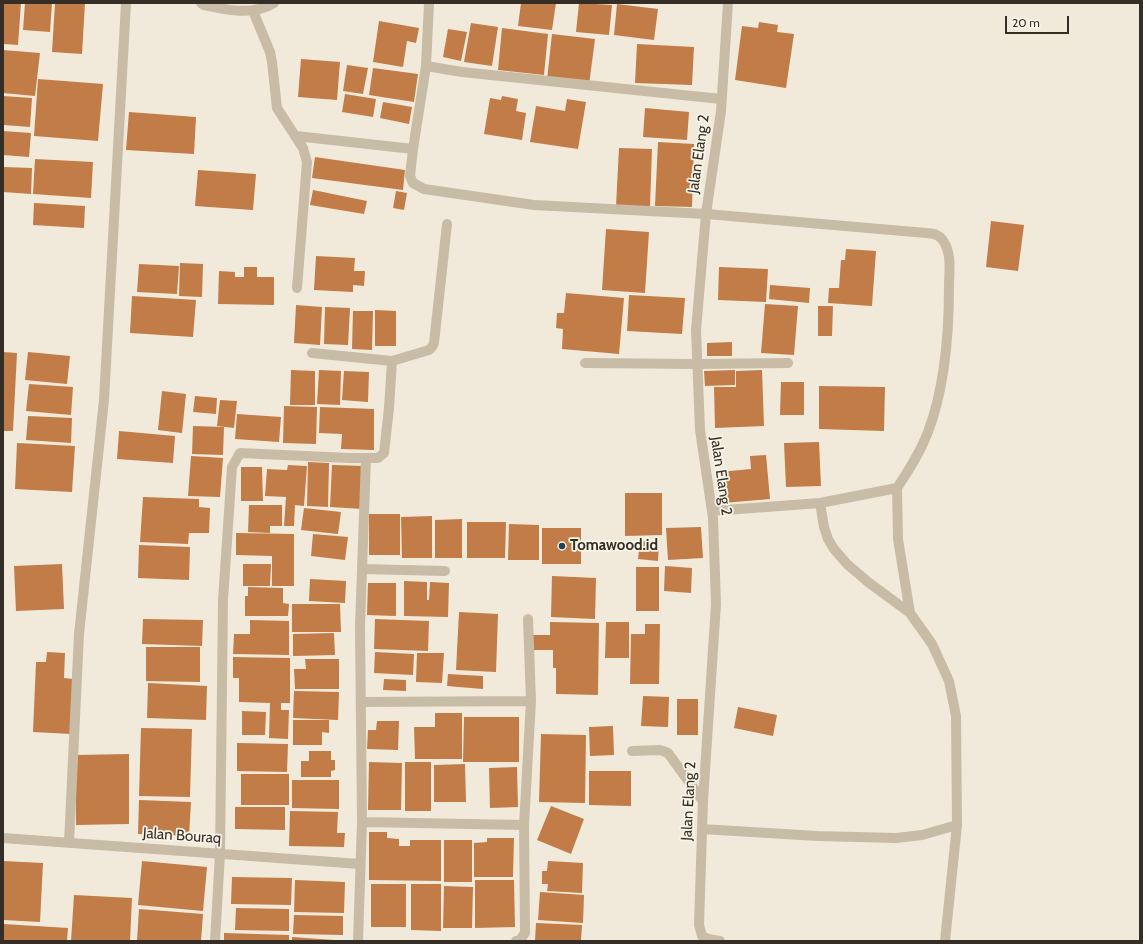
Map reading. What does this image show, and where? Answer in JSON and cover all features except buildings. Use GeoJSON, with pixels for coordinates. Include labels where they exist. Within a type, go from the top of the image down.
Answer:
{"type":"FeatureCollection","features":[{"type":"Feature","properties":{"kind":"street"},"geometry":{"type":"LineString","coordinates":[[69,843],[79,634],[104,400],[126,3]]}},
{"type":"Feature","properties":{"kind":"street"},"geometry":{"type":"LineString","coordinates":[[201,3],[204,5],[229,10],[253,11],[268,7],[274,3]]}},
{"type":"Feature","properties":{"kind":"street"},"geometry":{"type":"LineString","coordinates":[[429,3],[426,66],[410,176],[414,183],[424,189],[534,205],[706,214],[926,233],[934,234],[944,241],[950,258],[949,307],[943,372],[928,431],[915,462],[897,488],[898,539],[910,613]]}},
{"type":"Feature","properties":{"kind":"street","name":"Jalan Elang 2"},"geometry":{"type":"LineString","coordinates":[[720,941],[708,939],[702,936],[699,925],[703,801],[716,604],[712,511],[700,430],[696,330],[706,214],[721,99],[728,3]]}},
{"type":"Feature","properties":{"kind":"street"},"geometry":{"type":"LineString","coordinates":[[253,11],[270,52],[277,108],[305,152],[307,162],[296,288]]}},
{"type":"Feature","properties":{"kind":"street"},"geometry":{"type":"LineString","coordinates":[[426,66],[462,72],[721,99]]}},
{"type":"Feature","properties":{"kind":"street"},"geometry":{"type":"LineString","coordinates":[[296,136],[413,149]]}},
{"type":"Feature","properties":{"kind":"street"},"geometry":{"type":"LineString","coordinates":[[312,353],[392,361],[429,350],[434,343],[447,224]]}},
{"type":"Feature","properties":{"kind":"street"},"geometry":{"type":"LineString","coordinates":[[215,941],[220,854],[223,600],[232,467],[240,453],[378,458],[384,453],[392,361]]}},
{"type":"Feature","properties":{"kind":"street"},"geometry":{"type":"LineString","coordinates":[[585,363],[788,363]]}},
{"type":"Feature","properties":{"kind":"street"},"geometry":{"type":"LineString","coordinates":[[358,941],[362,822],[360,626],[366,458]]}},
{"type":"Feature","properties":{"kind":"street"},"geometry":{"type":"LineString","coordinates":[[712,511],[820,502],[897,488]]}},
{"type":"Feature","properties":{"kind":"street"},"geometry":{"type":"LineString","coordinates":[[820,502],[824,527],[828,539],[834,549],[847,564],[868,582],[910,613],[932,644],[949,681],[956,716],[957,825],[945,941]]}},
{"type":"Feature","properties":{"kind":"street"},"geometry":{"type":"LineString","coordinates":[[362,569],[445,571]]}},
{"type":"Feature","properties":{"kind":"street"},"geometry":{"type":"LineString","coordinates":[[516,941],[520,940],[525,933],[524,825],[531,701],[528,619]]}},
{"type":"Feature","properties":{"kind":"street"},"geometry":{"type":"LineString","coordinates":[[361,702],[531,701]]}},
{"type":"Feature","properties":{"kind":"street"},"geometry":{"type":"LineString","coordinates":[[632,751],[660,750],[668,753],[703,801]]}},
{"type":"Feature","properties":{"kind":"street"},"geometry":{"type":"LineString","coordinates":[[362,822],[524,825]]}},
{"type":"Feature","properties":{"kind":"street"},"geometry":{"type":"LineString","coordinates":[[702,829],[817,836],[896,838],[922,835],[957,825]]}},
{"type":"Feature","properties":{"kind":"street","name":"Jalan Bouraq"},"geometry":{"type":"LineString","coordinates":[[3,838],[360,864]]}},
{"type":"Feature","properties":{"kind":"place","name":"Tomawood.id"},"geometry":{"type":"Point","coordinates":[562,546]}}]}
